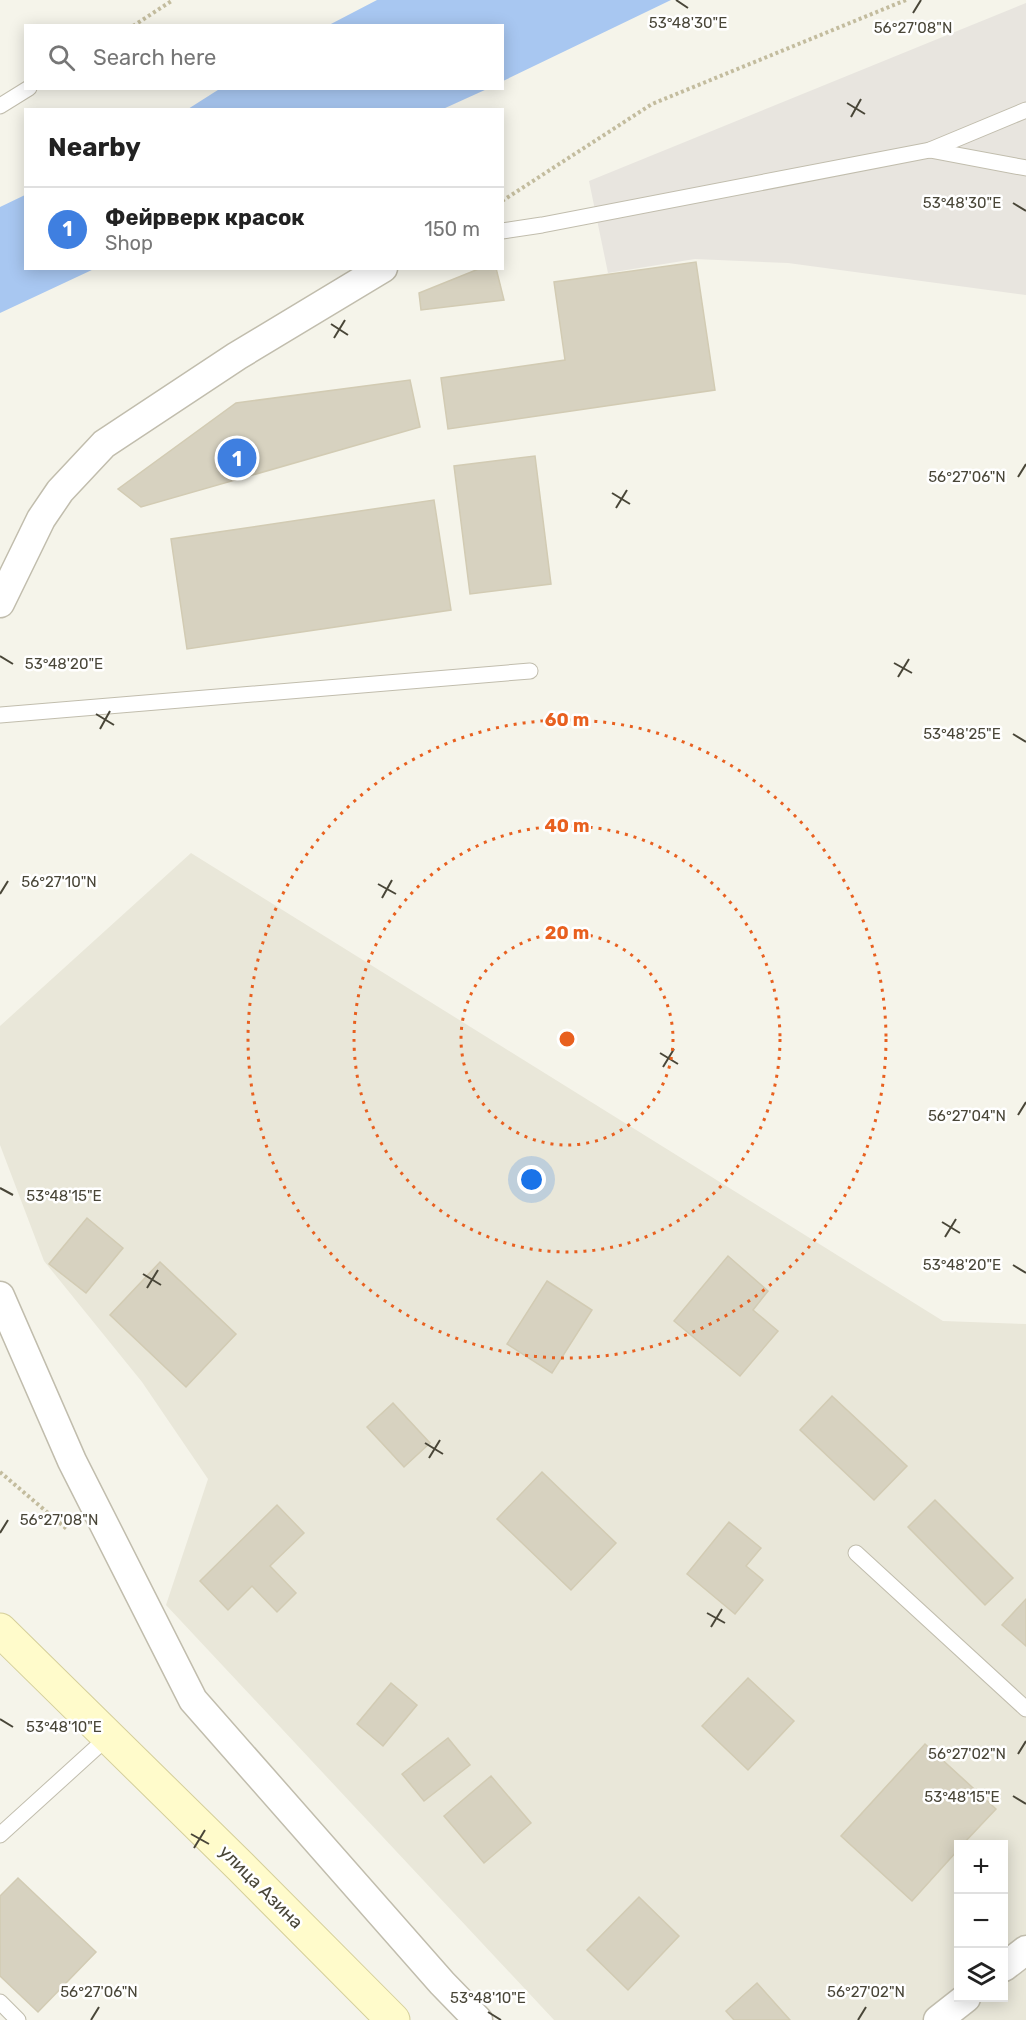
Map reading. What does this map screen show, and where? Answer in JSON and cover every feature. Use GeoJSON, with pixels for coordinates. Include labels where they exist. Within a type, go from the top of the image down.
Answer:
{"type":"FeatureCollection","features":[{"type":"Feature","properties":{"kind":"main road","name":"улица Азина"},"geometry":{"type":"LineString","coordinates":[[0,1629],[393,2020]]}},
{"type":"Feature","properties":{"kind":"street"},"geometry":{"type":"LineString","coordinates":[[0,603],[41,519],[60,491],[104,444],[237,356],[380,270]]}},
{"type":"Feature","properties":{"kind":"street"},"geometry":{"type":"LineString","coordinates":[[0,1296],[72,1461],[193,1700],[442,1983],[478,2020]]}},
{"type":"Feature","properties":{"kind":"street"},"geometry":{"type":"LineString","coordinates":[[938,2020],[961,2002]]}},
{"type":"Feature","properties":{"kind":"lane"},"geometry":{"type":"LineString","coordinates":[[0,106],[26,90]]}},
{"type":"Feature","properties":{"kind":"lane"},"geometry":{"type":"LineString","coordinates":[[504,231],[930,150],[1026,110]]}},
{"type":"Feature","properties":{"kind":"lane"},"geometry":{"type":"LineString","coordinates":[[930,150],[1026,168]]}},
{"type":"Feature","properties":{"kind":"lane"},"geometry":{"type":"LineString","coordinates":[[0,715],[530,671]]}},
{"type":"Feature","properties":{"kind":"lane"},"geometry":{"type":"LineString","coordinates":[[856,1553],[1026,1709]]}},
{"type":"Feature","properties":{"kind":"lane"},"geometry":{"type":"LineString","coordinates":[[0,1835],[109,1736]]}},
{"type":"Feature","properties":{"kind":"lane"},"geometry":{"type":"LineString","coordinates":[[0,2002],[18,2020]]}},
{"type":"Feature","properties":{"kind":"path"},"geometry":{"type":"LineString","coordinates":[[136,24],[173,0]]}},
{"type":"Feature","properties":{"kind":"path"},"geometry":{"type":"LineString","coordinates":[[504,200],[652,104],[906,0]]}},
{"type":"Feature","properties":{"kind":"shaded area"},"geometry":{"type":"Polygon","coordinates":[[[1026,3],[1026,295],[788,263],[695,259],[608,273],[589,181],[1026,3]]]}},
{"type":"Feature","properties":{"kind":"shaded area"},"geometry":{"type":"Polygon","coordinates":[[[191,853],[943,1321],[1026,1324],[1026,2020],[554,2020],[166,1605],[208,1479],[142,1382],[44,1261],[0,1145],[0,1026],[191,853]]]}},
{"type":"Feature","properties":{"kind":"water"},"geometry":{"type":"Polygon","coordinates":[[[377,0],[671,0],[504,81],[504,24],[331,24],[377,0]]]}},
{"type":"Feature","properties":{"kind":"water"},"geometry":{"type":"Polygon","coordinates":[[[218,90],[485,90],[445,108],[190,108],[218,90]]]}},
{"type":"Feature","properties":{"kind":"water"},"geometry":{"type":"Polygon","coordinates":[[[24,195],[24,270],[92,270],[0,313],[0,207],[24,195]]]}},
{"type":"Feature","properties":{"kind":"building"},"geometry":{"type":"Polygon","coordinates":[[[696,262],[715,390],[448,429],[441,378],[565,360],[554,282],[696,262]]]}},
{"type":"Feature","properties":{"kind":"building"},"geometry":{"type":"Polygon","coordinates":[[[476,270],[496,270],[504,300],[421,310],[419,293],[476,270]]]}},
{"type":"Feature","properties":{"kind":"building"},"geometry":{"type":"Polygon","coordinates":[[[410,380],[420,427],[141,507],[118,489],[236,403],[410,380]]]}},
{"type":"Feature","properties":{"kind":"building"},"geometry":{"type":"Polygon","coordinates":[[[535,456],[551,584],[470,594],[454,466],[535,456]]]}},
{"type":"Feature","properties":{"kind":"building"},"geometry":{"type":"Polygon","coordinates":[[[434,500],[451,610],[187,649],[171,539],[434,500]]]}},
{"type":"Feature","properties":{"kind":"building"},"geometry":{"type":"Polygon","coordinates":[[[87,1218],[123,1248],[86,1293],[49,1264],[87,1218]]]}},
{"type":"Feature","properties":{"kind":"building"},"geometry":{"type":"Polygon","coordinates":[[[728,1256],[768,1291],[753,1310],[778,1331],[740,1376],[674,1321],[728,1256]]]}},
{"type":"Feature","properties":{"kind":"building"},"geometry":{"type":"Polygon","coordinates":[[[160,1262],[236,1334],[186,1387],[110,1315],[160,1262]]]}},
{"type":"Feature","properties":{"kind":"building"},"geometry":{"type":"Polygon","coordinates":[[[547,1281],[592,1310],[552,1373],[507,1344],[547,1281]]]}},
{"type":"Feature","properties":{"kind":"building"},"geometry":{"type":"Polygon","coordinates":[[[832,1396],[907,1466],[874,1500],[800,1430],[832,1396]]]}},
{"type":"Feature","properties":{"kind":"building"},"geometry":{"type":"Polygon","coordinates":[[[393,1403],[430,1443],[404,1467],[367,1427],[393,1403]]]}},
{"type":"Feature","properties":{"kind":"building"},"geometry":{"type":"Polygon","coordinates":[[[542,1472],[616,1543],[571,1590],[497,1519],[542,1472]]]}},
{"type":"Feature","properties":{"kind":"building"},"geometry":{"type":"Polygon","coordinates":[[[935,1500],[1013,1578],[985,1605],[908,1527],[935,1500]]]}},
{"type":"Feature","properties":{"kind":"building"},"geometry":{"type":"Polygon","coordinates":[[[277,1505],[304,1533],[270,1566],[296,1593],[277,1612],[252,1586],[228,1610],[200,1581],[277,1505]]]}},
{"type":"Feature","properties":{"kind":"building"},"geometry":{"type":"Polygon","coordinates":[[[729,1522],[761,1548],[746,1566],[763,1580],[735,1614],[687,1574],[729,1522]]]}},
{"type":"Feature","properties":{"kind":"building"},"geometry":{"type":"Polygon","coordinates":[[[1026,1599],[1026,1646],[1002,1625],[1026,1599]]]}},
{"type":"Feature","properties":{"kind":"building"},"geometry":{"type":"Polygon","coordinates":[[[748,1678],[794,1721],[748,1770],[702,1726],[748,1678]]]}},
{"type":"Feature","properties":{"kind":"building"},"geometry":{"type":"Polygon","coordinates":[[[391,1683],[417,1705],[383,1746],[357,1724],[391,1683]]]}},
{"type":"Feature","properties":{"kind":"building"},"geometry":{"type":"Polygon","coordinates":[[[448,1738],[470,1765],[424,1801],[402,1774],[448,1738]]]}},
{"type":"Feature","properties":{"kind":"building"},"geometry":{"type":"Polygon","coordinates":[[[925,1744],[996,1809],[967,1840],[954,1840],[954,1854],[912,1901],[841,1836],[925,1744]]]}},
{"type":"Feature","properties":{"kind":"building"},"geometry":{"type":"Polygon","coordinates":[[[491,1776],[531,1823],[484,1863],[444,1816],[491,1776]]]}},
{"type":"Feature","properties":{"kind":"building"},"geometry":{"type":"Polygon","coordinates":[[[18,1878],[96,1952],[38,2012],[0,1976],[0,1896],[18,1878]]]}},
{"type":"Feature","properties":{"kind":"building"},"geometry":{"type":"Polygon","coordinates":[[[639,1897],[679,1936],[628,1990],[587,1950],[639,1897]]]}},
{"type":"Feature","properties":{"kind":"building"},"geometry":{"type":"Polygon","coordinates":[[[757,1983],[790,2020],[734,2020],[726,2011],[757,1983]]]}},
{"type":"Feature","properties":{"kind":"place","name":"Фейрверк красок"},"geometry":{"type":"Point","coordinates":[237,458]}}]}
